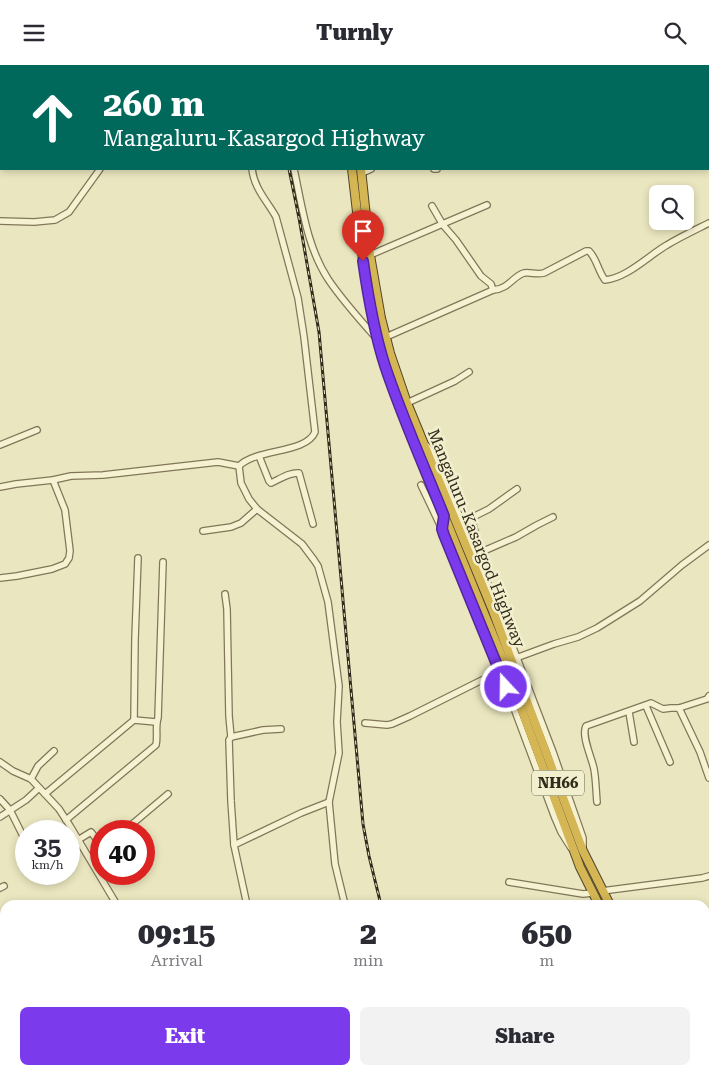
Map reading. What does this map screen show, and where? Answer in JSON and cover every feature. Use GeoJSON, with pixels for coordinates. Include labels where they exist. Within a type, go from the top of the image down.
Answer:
{"type":"FeatureCollection","features":[{"type":"Feature","properties":{"kind":"highway","name":"Mangaluru-Kasargod Highway"},"geometry":{"type":"LineString","coordinates":[[352,170],[366,280],[378,341],[397,400],[583,851],[607,900]]}},
{"type":"Feature","properties":{"kind":"highway","name":"Mangaluru-Kasargod Highway"},"geometry":{"type":"LineString","coordinates":[[361,171],[370,255],[381,318],[407,403],[506,663],[575,854],[597,900]]}},
{"type":"Feature","properties":{"kind":"street"},"geometry":{"type":"LineString","coordinates":[[0,221],[34,222],[55,220],[69,212],[99,170]]}},
{"type":"Feature","properties":{"kind":"street"},"geometry":{"type":"LineString","coordinates":[[239,466],[246,460],[307,442],[313,437],[315,431],[298,298],[276,217],[256,188],[252,170]]}},
{"type":"Feature","properties":{"kind":"street"},"geometry":{"type":"LineString","coordinates":[[294,170],[306,223],[314,249],[324,271],[351,309],[378,341]]}},
{"type":"Feature","properties":{"kind":"street"},"geometry":{"type":"LineString","coordinates":[[370,255],[487,205]]}},
{"type":"Feature","properties":{"kind":"street"},"geometry":{"type":"LineString","coordinates":[[432,206],[443,225],[481,276],[491,284],[493,290]]}},
{"type":"Feature","properties":{"kind":"street"},"geometry":{"type":"LineString","coordinates":[[386,337],[493,290],[499,290],[521,275],[526,273],[538,275],[544,273],[589,251],[592,253],[605,280],[624,274],[666,245],[709,223]]}},
{"type":"Feature","properties":{"kind":"street"},"geometry":{"type":"LineString","coordinates":[[407,403],[455,381],[469,372]]}},
{"type":"Feature","properties":{"kind":"street"},"geometry":{"type":"LineString","coordinates":[[0,445],[38,429]]}},
{"type":"Feature","properties":{"kind":"street"},"geometry":{"type":"LineString","coordinates":[[420,436],[435,457],[478,553],[499,611],[506,663]]}},
{"type":"Feature","properties":{"kind":"street"},"geometry":{"type":"LineString","coordinates":[[259,456],[271,483],[284,476],[299,473],[313,524]]}},
{"type":"Feature","properties":{"kind":"street"},"geometry":{"type":"LineString","coordinates":[[0,487],[71,476],[103,475],[218,462],[239,466]]}},
{"type":"Feature","properties":{"kind":"street"},"geometry":{"type":"LineString","coordinates":[[239,466],[241,483],[249,499],[257,509],[302,544],[318,566],[328,602],[340,686],[337,722],[339,753],[329,802],[335,864],[344,900]]}},
{"type":"Feature","properties":{"kind":"street"},"geometry":{"type":"LineString","coordinates":[[0,577],[17,576],[52,569],[65,564],[69,558],[70,551],[65,510],[53,480]]}},
{"type":"Feature","properties":{"kind":"street"},"geometry":{"type":"LineString","coordinates":[[421,485],[506,663]]}},
{"type":"Feature","properties":{"kind":"street"},"geometry":{"type":"LineString","coordinates":[[478,553],[471,518],[489,509],[517,489]]}},
{"type":"Feature","properties":{"kind":"street"},"geometry":{"type":"LineString","coordinates":[[203,531],[231,527],[240,523],[257,509]]}},
{"type":"Feature","properties":{"kind":"street"},"geometry":{"type":"LineString","coordinates":[[442,529],[444,516]]}},
{"type":"Feature","properties":{"kind":"street"},"geometry":{"type":"LineString","coordinates":[[478,553],[516,537],[553,517]]}},
{"type":"Feature","properties":{"kind":"street"},"geometry":{"type":"LineString","coordinates":[[365,723],[387,725],[410,716],[506,663],[554,644],[578,637],[597,628],[640,601],[709,545]]}},
{"type":"Feature","properties":{"kind":"street"},"geometry":{"type":"LineString","coordinates":[[134,720],[138,558]]}},
{"type":"Feature","properties":{"kind":"street"},"geometry":{"type":"LineString","coordinates":[[0,762],[13,771],[31,779],[59,809],[66,820],[156,745],[163,562]]}},
{"type":"Feature","properties":{"kind":"street"},"geometry":{"type":"LineString","coordinates":[[225,595],[234,845],[246,900]]}},
{"type":"Feature","properties":{"kind":"street"},"geometry":{"type":"LineString","coordinates":[[597,802],[594,771],[586,744],[584,730],[586,726],[651,703],[663,709],[678,708],[708,698]]}},
{"type":"Feature","properties":{"kind":"street"},"geometry":{"type":"LineString","coordinates":[[646,706],[670,762]]}},
{"type":"Feature","properties":{"kind":"street"},"geometry":{"type":"LineString","coordinates":[[678,708],[700,752],[709,778]]}},
{"type":"Feature","properties":{"kind":"street"},"geometry":{"type":"LineString","coordinates":[[629,712],[634,742]]}},
{"type":"Feature","properties":{"kind":"street"},"geometry":{"type":"LineString","coordinates":[[45,794],[134,720],[156,722]]}},
{"type":"Feature","properties":{"kind":"street"},"geometry":{"type":"LineString","coordinates":[[231,737],[263,730],[281,729]]}},
{"type":"Feature","properties":{"kind":"street"},"geometry":{"type":"LineString","coordinates":[[31,779],[38,766],[54,751]]}},
{"type":"Feature","properties":{"kind":"street"},"geometry":{"type":"LineString","coordinates":[[0,772],[6,766]]}},
{"type":"Feature","properties":{"kind":"street"},"geometry":{"type":"LineString","coordinates":[[0,817],[26,801],[39,788]]}},
{"type":"Feature","properties":{"kind":"street"},"geometry":{"type":"LineString","coordinates":[[137,820],[168,794]]}},
{"type":"Feature","properties":{"kind":"street"},"geometry":{"type":"LineString","coordinates":[[0,799],[15,821]]}},
{"type":"Feature","properties":{"kind":"street"},"geometry":{"type":"LineString","coordinates":[[234,845],[301,813],[329,802]]}},
{"type":"Feature","properties":{"kind":"street"},"geometry":{"type":"LineString","coordinates":[[80,843],[113,900]]}},
{"type":"Feature","properties":{"kind":"street"},"geometry":{"type":"LineString","coordinates":[[602,891],[709,876]]}},
{"type":"Feature","properties":{"kind":"street"},"geometry":{"type":"LineString","coordinates":[[509,882],[583,894],[593,893]]}},
{"type":"Feature","properties":{"kind":"railway"},"geometry":{"type":"LineString","coordinates":[[289,170],[319,332],[363,824],[380,900]]}},
{"type":"Feature","properties":{"kind":"route"},"geometry":{"type":"LineString","coordinates":[[363,261],[373,321],[385,365],[397,400],[444,516],[442,529],[444,535],[506,687]]}}]}
